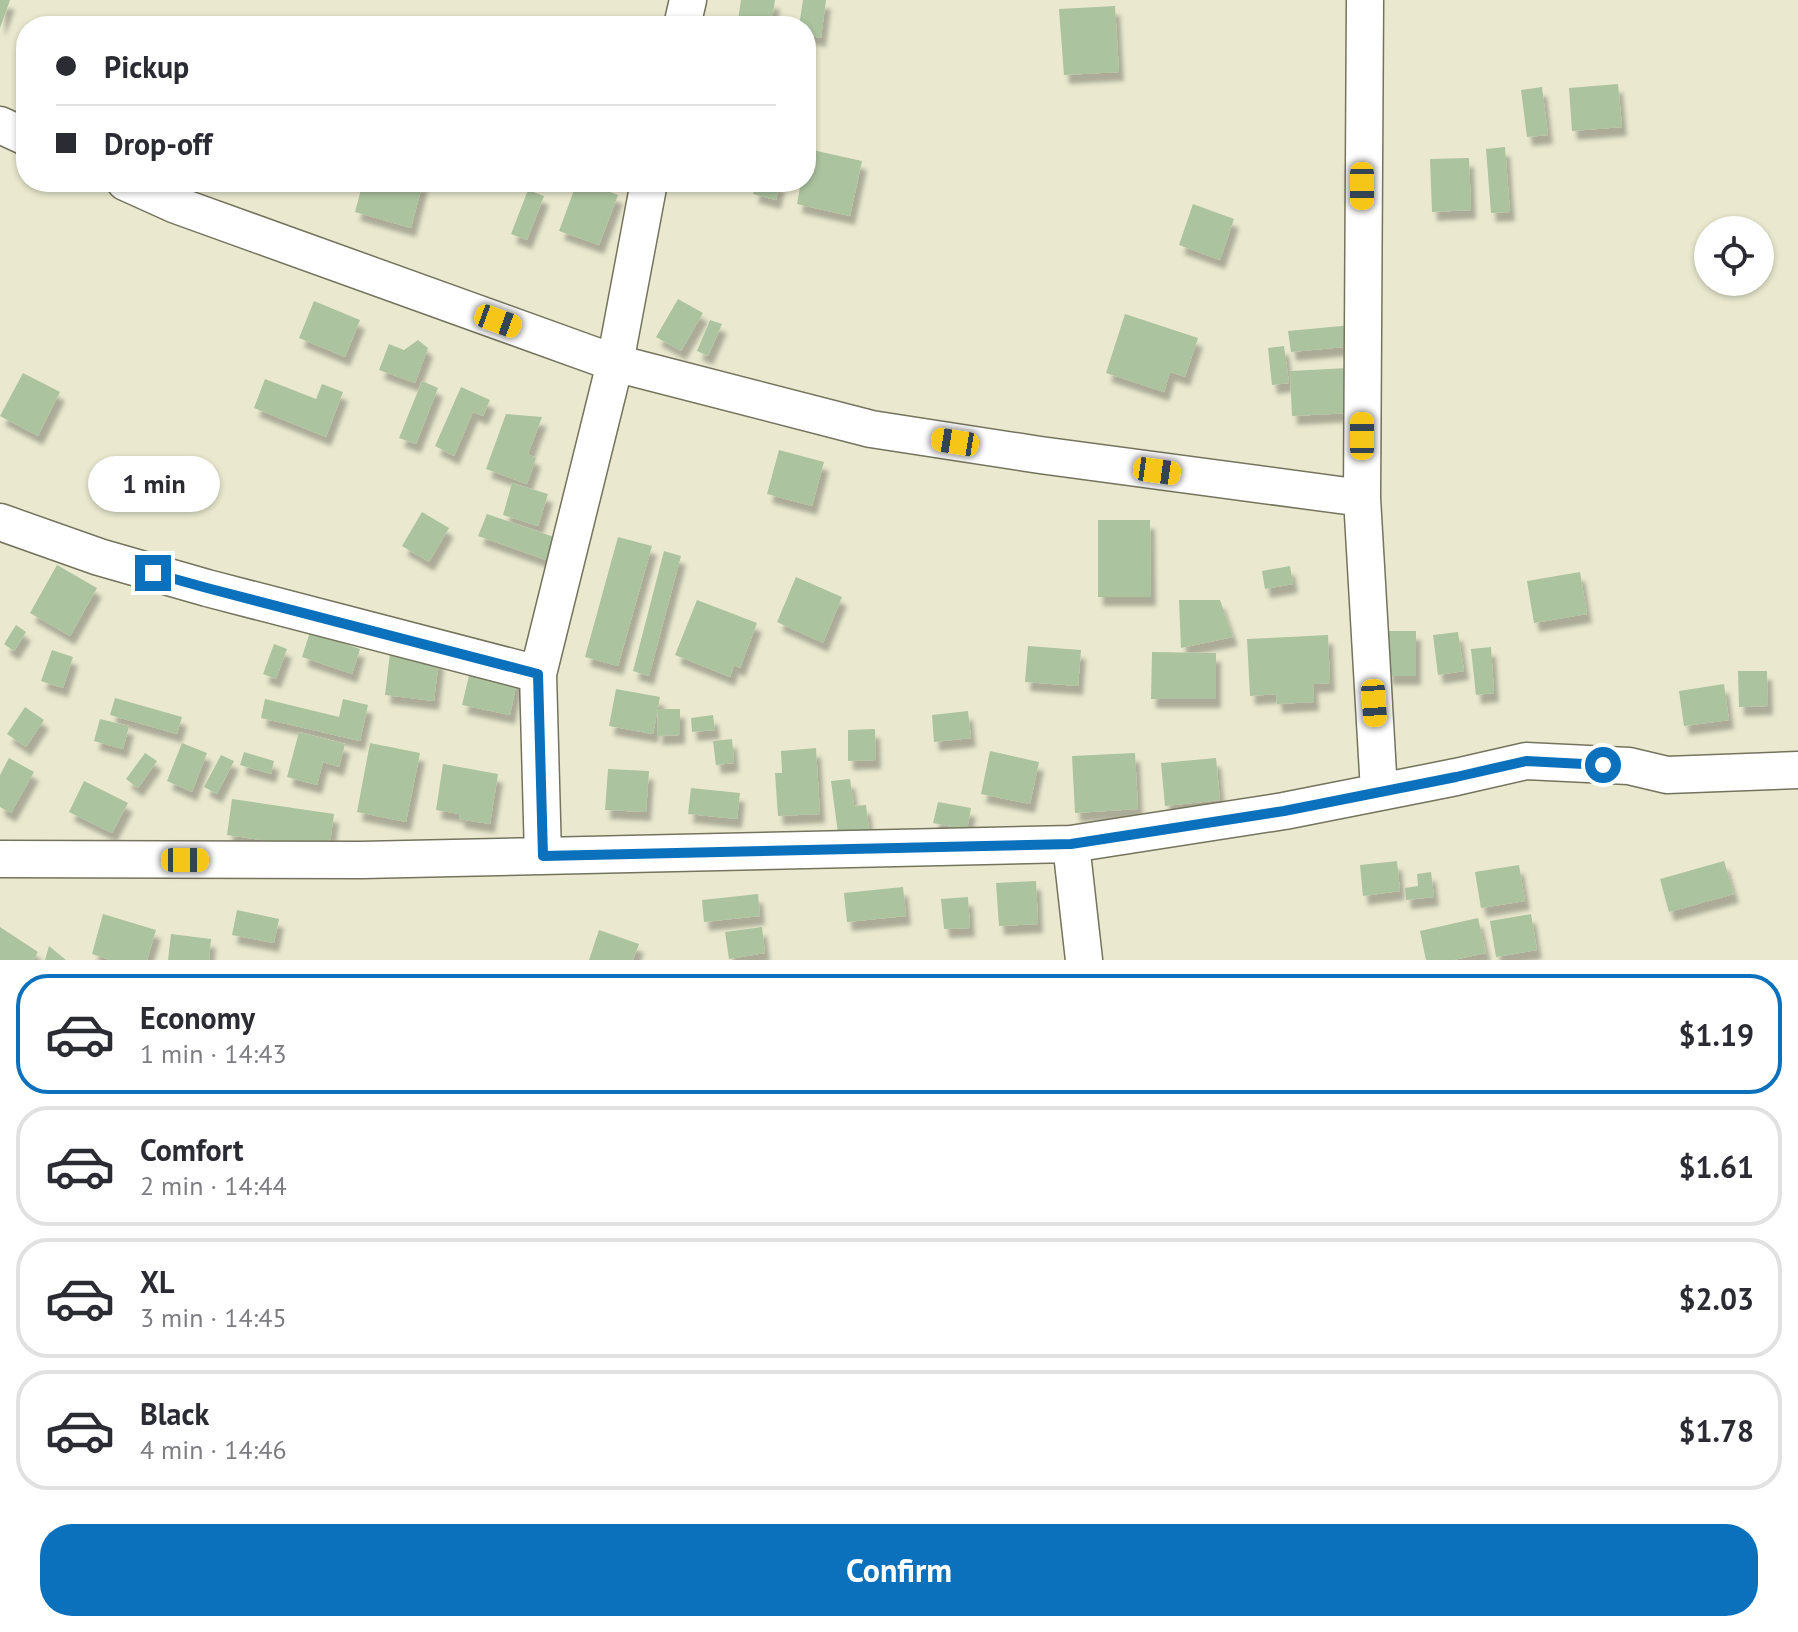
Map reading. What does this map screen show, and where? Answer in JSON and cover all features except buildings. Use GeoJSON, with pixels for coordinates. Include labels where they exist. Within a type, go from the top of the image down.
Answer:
{"type":"FeatureCollection","features":[{"type":"Feature","properties":{"kind":"street"},"geometry":{"type":"LineString","coordinates":[[1365,0],[1362,498],[1379,791]]}},
{"type":"Feature","properties":{"kind":"street"},"geometry":{"type":"LineString","coordinates":[[147,192],[615,363],[871,429],[1362,498]]}},
{"type":"Feature","properties":{"kind":"street"},"geometry":{"type":"LineString","coordinates":[[543,856],[538,674],[615,363],[647,192]]}},
{"type":"Feature","properties":{"kind":"street"},"geometry":{"type":"LineString","coordinates":[[0,522],[99,557],[207,588],[538,674]]}},
{"type":"Feature","properties":{"kind":"street"},"geometry":{"type":"LineString","coordinates":[[0,859],[332,860],[1071,844],[1284,811],[1526,761],[1629,766],[1667,775],[1798,770]]}},
{"type":"Feature","properties":{"kind":"street"},"geometry":{"type":"LineString","coordinates":[[1071,844],[1084,960]]}},
{"type":"Feature","properties":{"kind":"route"},"geometry":{"type":"LineString","coordinates":[[153,573],[538,674],[543,856],[1071,844],[1284,811],[1526,761],[1603,765]]}}]}
